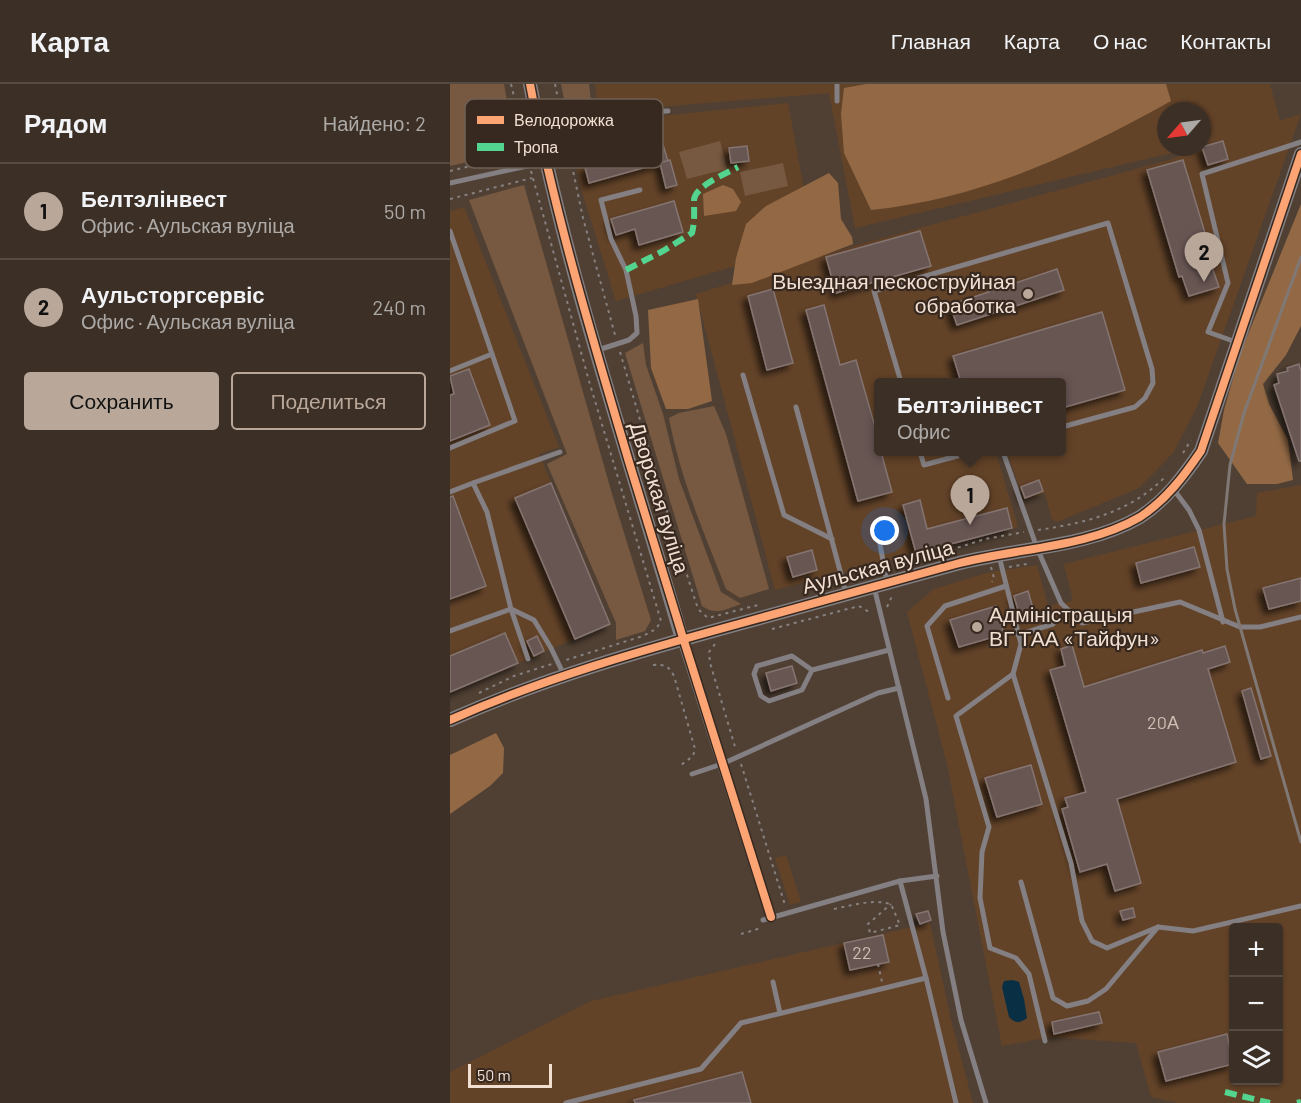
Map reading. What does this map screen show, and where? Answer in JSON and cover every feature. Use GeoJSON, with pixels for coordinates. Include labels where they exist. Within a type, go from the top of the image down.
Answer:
{"type":"FeatureCollection","features":[{"type":"Feature","properties":{"kind":"street","name":"Дворская вуліца"},"geometry":{"type":"LineString","coordinates":[[530,84],[533,99]]}},
{"type":"Feature","properties":{"kind":"street","name":"Аульская вуліца"},"geometry":{"type":"LineString","coordinates":[[450,720],[491,701],[564,675],[682,639],[847,594],[887,587],[1037,548],[1078,540],[1112,530],[1139,517],[1173,489],[1201,451],[1301,154]]}},
{"type":"Feature","properties":{"kind":"street","name":"Дворская вуліца"},"geometry":{"type":"LineString","coordinates":[[548,168],[596,350],[768,921]]}},
{"type":"Feature","properties":{"kind":"lane"},"geometry":{"type":"LineString","coordinates":[[837,84],[837,101]]}},
{"type":"Feature","properties":{"kind":"lane"},"geometry":{"type":"LineString","coordinates":[[663,111],[668,111]]}},
{"type":"Feature","properties":{"kind":"lane"},"geometry":{"type":"LineString","coordinates":[[1237,342],[1208,332],[1228,283],[1202,174],[1301,142]]}},
{"type":"Feature","properties":{"kind":"lane"},"geometry":{"type":"LineString","coordinates":[[450,183],[513,168]]}},
{"type":"Feature","properties":{"kind":"lane"},"geometry":{"type":"LineString","coordinates":[[596,350],[629,340],[636,333],[636,316],[626,270],[611,239],[601,200],[640,190]]}},
{"type":"Feature","properties":{"kind":"lane"},"geometry":{"type":"LineString","coordinates":[[899,378],[874,291],[1108,223],[1152,369],[1153,383],[1145,398],[1134,407],[1066,426]]}},
{"type":"Feature","properties":{"kind":"lane"},"geometry":{"type":"LineString","coordinates":[[450,231],[515,421],[450,448]]}},
{"type":"Feature","properties":{"kind":"lane"},"geometry":{"type":"LineString","coordinates":[[450,370],[492,354]]}},
{"type":"Feature","properties":{"kind":"lane"},"geometry":{"type":"LineString","coordinates":[[743,375],[784,515],[832,539]]}},
{"type":"Feature","properties":{"kind":"lane"},"geometry":{"type":"LineString","coordinates":[[796,407],[847,594]]}},
{"type":"Feature","properties":{"kind":"lane"},"geometry":{"type":"LineString","coordinates":[[450,492],[560,452]]}},
{"type":"Feature","properties":{"kind":"lane"},"geometry":{"type":"LineString","coordinates":[[921,456],[924,465],[957,456]]}},
{"type":"Feature","properties":{"kind":"lane"},"geometry":{"type":"LineString","coordinates":[[1004,456],[1030,531],[1061,603],[1082,623],[1180,602],[1223,622],[1240,627],[1260,627],[1301,617]]}},
{"type":"Feature","properties":{"kind":"lane"},"geometry":{"type":"LineString","coordinates":[[473,483],[487,512],[511,609],[528,659]]}},
{"type":"Feature","properties":{"kind":"lane"},"geometry":{"type":"LineString","coordinates":[[1173,489],[1189,510],[1199,530],[1223,622]]}},
{"type":"Feature","properties":{"kind":"lane"},"geometry":{"type":"LineString","coordinates":[[896,535],[879,539],[887,587],[879,609],[926,799],[943,932],[961,1020],[986,1103]]}},
{"type":"Feature","properties":{"kind":"lane"},"geometry":{"type":"LineString","coordinates":[[995,560],[1006,586],[1021,645],[1013,674],[1071,863],[1082,921],[1092,941],[1107,948],[1158,927],[1193,931],[1301,906]]}},
{"type":"Feature","properties":{"kind":"lane"},"geometry":{"type":"LineString","coordinates":[[948,698],[927,626],[945,606],[1006,586]]}},
{"type":"Feature","properties":{"kind":"lane"},"geometry":{"type":"LineString","coordinates":[[450,632],[511,609],[534,620],[564,675]]}},
{"type":"Feature","properties":{"kind":"lane"},"geometry":{"type":"LineString","coordinates":[[1018,635],[1053,624]]}},
{"type":"Feature","properties":{"kind":"lane"},"geometry":{"type":"LineString","coordinates":[[812,670],[792,656],[758,666],[754,674],[761,696],[769,701],[802,690],[812,670],[889,650]]}},
{"type":"Feature","properties":{"kind":"lane"},"geometry":{"type":"LineString","coordinates":[[1013,674],[956,716],[989,827],[982,852],[980,898],[990,948],[1016,958],[1029,974],[1045,1041]]}},
{"type":"Feature","properties":{"kind":"lane"},"geometry":{"type":"LineString","coordinates":[[692,774],[722,764],[878,693],[899,688]]}},
{"type":"Feature","properties":{"kind":"lane"},"geometry":{"type":"LineString","coordinates":[[768,921],[787,913],[900,881],[937,876]]}},
{"type":"Feature","properties":{"kind":"lane"},"geometry":{"type":"LineString","coordinates":[[900,881],[956,1103]]}},
{"type":"Feature","properties":{"kind":"lane"},"geometry":{"type":"LineString","coordinates":[[1021,882],[1053,998],[1066,1006],[1088,1001],[1106,989],[1158,927]]}},
{"type":"Feature","properties":{"kind":"lane"},"geometry":{"type":"LineString","coordinates":[[566,1103],[701,1070],[741,1023],[926,978]]}},
{"type":"Feature","properties":{"kind":"lane"},"geometry":{"type":"LineString","coordinates":[[772,982],[780,1013]]}},
{"type":"Feature","properties":{"kind":"path"},"geometry":{"type":"LineString","coordinates":[[511,84],[515,99]]}},
{"type":"Feature","properties":{"kind":"path"},"geometry":{"type":"LineString","coordinates":[[450,171],[465,167]]}},
{"type":"Feature","properties":{"kind":"path"},"geometry":{"type":"LineString","coordinates":[[531,168],[589,381],[661,621]]}},
{"type":"Feature","properties":{"kind":"path"},"geometry":{"type":"LineString","coordinates":[[450,199],[532,178]]}},
{"type":"Feature","properties":{"kind":"path"},"geometry":{"type":"LineString","coordinates":[[1182,456],[1192,438]]}},
{"type":"Feature","properties":{"kind":"path"},"geometry":{"type":"LineString","coordinates":[[918,561],[986,539],[1074,524],[1115,512],[1137,500],[1157,485],[1170,471]]}},
{"type":"Feature","properties":{"kind":"path"},"geometry":{"type":"LineString","coordinates":[[992,591],[990,585],[994,578],[995,560]]}},
{"type":"Feature","properties":{"kind":"path"},"geometry":{"type":"LineString","coordinates":[[768,630],[859,606],[869,612],[888,607],[892,594],[887,587]]}},
{"type":"Feature","properties":{"kind":"path"},"geometry":{"type":"LineString","coordinates":[[698,609],[708,618],[764,603]]}},
{"type":"Feature","properties":{"kind":"path"},"geometry":{"type":"LineString","coordinates":[[715,644],[710,652],[710,663],[787,913]]}},
{"type":"Feature","properties":{"kind":"path"},"geometry":{"type":"LineString","coordinates":[[653,665],[662,664],[670,668],[674,676],[695,749],[693,756],[681,765]]}},
{"type":"Feature","properties":{"kind":"path"},"geometry":{"type":"LineString","coordinates":[[824,912],[869,902],[881,901],[891,904]]}},
{"type":"Feature","properties":{"kind":"path"},"geometry":{"type":"LineString","coordinates":[[870,933],[900,925],[891,904]]}},
{"type":"Feature","properties":{"kind":"path"},"geometry":{"type":"LineString","coordinates":[[871,937],[868,924],[891,904]]}},
{"type":"Feature","properties":{"kind":"path"},"geometry":{"type":"LineString","coordinates":[[741,934],[768,921]]}},
{"type":"Feature","properties":{"kind":"path"},"geometry":{"type":"LineString","coordinates":[[878,964],[884,988]]}},
{"type":"Feature","properties":{"kind":"shaded area"},"geometry":{"type":"Polygon","coordinates":[[[450,84],[504,84],[507,99],[465,99],[465,163],[450,166],[450,84]]]}},
{"type":"Feature","properties":{"kind":"shaded area"},"geometry":{"type":"Polygon","coordinates":[[[561,84],[589,84],[591,99],[564,99],[561,84]]]}},
{"type":"Feature","properties":{"kind":"shaded area"},"geometry":{"type":"Polygon","coordinates":[[[595,84],[1270,84],[1280,121],[1301,114],[1197,407],[1173,453],[1139,488],[1057,522],[1052,520],[1045,493],[1024,500],[1008,456],[1066,456],[1066,378],[874,378],[874,456],[997,456],[1018,527],[775,590],[696,294],[857,245],[1179,156],[1211,156],[1211,102],[1157,102],[1157,156],[1159,156],[855,228],[829,93],[663,107],[663,99],[597,99],[595,84]]]}},
{"type":"Feature","properties":{"kind":"shaded area"},"geometry":{"type":"Polygon","coordinates":[[[866,84],[1166,84],[1171,101],[1157,102],[1157,109],[1135,121],[1026,171],[951,196],[871,210],[844,153],[841,114],[844,88],[866,84]]]}},
{"type":"Feature","properties":{"kind":"shaded area"},"geometry":{"type":"Polygon","coordinates":[[[788,103],[814,243],[616,301],[576,168],[663,168],[663,116],[788,103]]]}},
{"type":"Feature","properties":{"kind":"shaded area"},"geometry":{"type":"Polygon","coordinates":[[[720,141],[727,169],[687,179],[679,152],[720,141]]]}},
{"type":"Feature","properties":{"kind":"shaded area"},"geometry":{"type":"Polygon","coordinates":[[[783,163],[788,186],[745,196],[740,172],[783,163]]]}},
{"type":"Feature","properties":{"kind":"shaded area"},"geometry":{"type":"Polygon","coordinates":[[[829,173],[838,183],[841,219],[852,237],[853,244],[752,283],[732,285],[736,258],[746,224],[766,206],[829,173]]]}},
{"type":"Feature","properties":{"kind":"shaded area"},"geometry":{"type":"Polygon","coordinates":[[[524,185],[612,494],[651,620],[645,631],[616,640],[616,623],[547,464],[567,454],[469,200],[524,185]]]}},
{"type":"Feature","properties":{"kind":"shaded area"},"geometry":{"type":"Polygon","coordinates":[[[723,185],[733,189],[741,202],[736,211],[704,216],[703,194],[723,185]]]}},
{"type":"Feature","properties":{"kind":"shaded area"},"geometry":{"type":"Polygon","coordinates":[[[1301,204],[1301,326],[1286,355],[1263,384],[1269,404],[1288,440],[1293,480],[1277,484],[1247,484],[1218,443],[1224,410],[1240,354],[1301,204]]]}},
{"type":"Feature","properties":{"kind":"shaded area"},"geometry":{"type":"Polygon","coordinates":[[[464,207],[559,447],[539,454],[610,624],[450,692],[450,211],[464,207]]]}},
{"type":"Feature","properties":{"kind":"shaded area"},"geometry":{"type":"Polygon","coordinates":[[[698,299],[712,401],[688,409],[666,409],[651,368],[648,310],[698,299]]]}},
{"type":"Feature","properties":{"kind":"shaded area"},"geometry":{"type":"Polygon","coordinates":[[[643,343],[646,365],[663,414],[679,479],[721,592],[741,604],[717,611],[702,606],[625,353],[643,343]]]}},
{"type":"Feature","properties":{"kind":"shaded area"},"geometry":{"type":"Polygon","coordinates":[[[714,406],[726,434],[769,589],[740,598],[726,589],[709,547],[679,462],[669,418],[679,413],[714,406]]]}},
{"type":"Feature","properties":{"kind":"shaded area"},"geometry":{"type":"Polygon","coordinates":[[[1301,485],[1301,1103],[1179,1103],[1151,1097],[1136,1043],[1050,1037],[1002,1046],[947,764],[907,612],[934,589],[986,573],[1037,565],[1048,606],[1073,601],[1064,564],[1256,516],[1257,493],[1301,485]]]}},
{"type":"Feature","properties":{"kind":"shaded area"},"geometry":{"type":"Polygon","coordinates":[[[496,733],[504,748],[503,773],[490,786],[450,814],[450,755],[496,733]]]}},
{"type":"Feature","properties":{"kind":"shaded area"},"geometry":{"type":"Polygon","coordinates":[[[786,855],[801,902],[790,905],[775,858],[786,855]]]}},
{"type":"Feature","properties":{"kind":"shaded area"},"geometry":{"type":"Polygon","coordinates":[[[930,923],[951,1020],[973,1103],[450,1103],[450,1072],[591,1001],[930,923]]]}},
{"type":"Feature","properties":{"kind":"water"},"geometry":{"type":"Polygon","coordinates":[[[1004,981],[1019,982],[1027,1018],[1019,1022],[1009,1017],[1002,987],[1004,981]]]}},
{"type":"Feature","properties":{"kind":"building"},"geometry":{"type":"Polygon","coordinates":[[[1223,141],[1228,159],[1208,165],[1205,156],[1211,156],[1211,144],[1223,141]]]}},
{"type":"Feature","properties":{"kind":"building"},"geometry":{"type":"Polygon","coordinates":[[[663,145],[668,161],[663,162],[663,145]]]}},
{"type":"Feature","properties":{"kind":"building"},"geometry":{"type":"Polygon","coordinates":[[[747,146],[749,161],[731,163],[729,148],[747,146]]]}},
{"type":"Feature","properties":{"kind":"building"},"geometry":{"type":"Polygon","coordinates":[[[670,160],[677,185],[666,188],[661,168],[663,162],[670,160]]]}},
{"type":"Feature","properties":{"kind":"building"},"geometry":{"type":"Polygon","coordinates":[[[1183,160],[1215,266],[1212,267],[1219,287],[1189,296],[1182,276],[1179,277],[1147,170],[1183,160]]]}},
{"type":"Feature","properties":{"kind":"building"},"geometry":{"type":"Polygon","coordinates":[[[585,168],[643,168],[589,183],[585,168]]]}},
{"type":"Feature","properties":{"kind":"building"},"geometry":{"type":"Polygon","coordinates":[[[674,201],[683,232],[639,245],[635,229],[616,235],[611,219],[674,201]]]}},
{"type":"Feature","properties":{"kind":"building"},"geometry":{"type":"Polygon","coordinates":[[[920,231],[931,266],[836,293],[826,257],[920,231]]]}},
{"type":"Feature","properties":{"kind":"building"},"geometry":{"type":"Polygon","coordinates":[[[1057,269],[1064,290],[957,325],[950,305],[1057,269]]]}},
{"type":"Feature","properties":{"kind":"building"},"geometry":{"type":"Polygon","coordinates":[[[773,289],[793,363],[767,370],[748,296],[773,289]]]}},
{"type":"Feature","properties":{"kind":"building"},"geometry":{"type":"Polygon","coordinates":[[[824,305],[840,365],[856,360],[874,423],[874,456],[882,456],[892,492],[858,501],[806,310],[824,305]]]}},
{"type":"Feature","properties":{"kind":"building"},"geometry":{"type":"Polygon","coordinates":[[[1102,312],[1125,390],[1066,407],[1066,378],[960,378],[953,356],[1102,312]]]}},
{"type":"Feature","properties":{"kind":"building"},"geometry":{"type":"Polygon","coordinates":[[[1299,364],[1301,371],[1301,461],[1299,461],[1274,385],[1279,383],[1277,374],[1288,371],[1287,368],[1299,364]]]}},
{"type":"Feature","properties":{"kind":"building"},"geometry":{"type":"Polygon","coordinates":[[[469,369],[490,425],[450,441],[450,395],[454,394],[450,376],[469,369]]]}},
{"type":"Feature","properties":{"kind":"building"},"geometry":{"type":"Polygon","coordinates":[[[1039,480],[1043,491],[1025,498],[1021,487],[1039,480]]]}},
{"type":"Feature","properties":{"kind":"building"},"geometry":{"type":"Polygon","coordinates":[[[551,483],[610,624],[575,639],[515,498],[551,483]]]}},
{"type":"Feature","properties":{"kind":"building"},"geometry":{"type":"Polygon","coordinates":[[[453,496],[486,586],[450,599],[450,497],[453,496]]]}},
{"type":"Feature","properties":{"kind":"building"},"geometry":{"type":"Polygon","coordinates":[[[920,500],[927,529],[1007,508],[1012,528],[916,553],[903,505],[920,500]]]}},
{"type":"Feature","properties":{"kind":"building"},"geometry":{"type":"Polygon","coordinates":[[[1194,547],[1200,567],[1141,583],[1136,563],[1194,547]]]}},
{"type":"Feature","properties":{"kind":"building"},"geometry":{"type":"Polygon","coordinates":[[[812,550],[817,570],[793,577],[787,557],[812,550]]]}},
{"type":"Feature","properties":{"kind":"building"},"geometry":{"type":"Polygon","coordinates":[[[1301,578],[1301,601],[1269,609],[1263,588],[1301,578]]]}},
{"type":"Feature","properties":{"kind":"building"},"geometry":{"type":"Polygon","coordinates":[[[1028,591],[1034,612],[1020,617],[1014,596],[1028,591]]]}},
{"type":"Feature","properties":{"kind":"building","name":"Адміністрацыя ВГ ТАА «Тайфун»"},"geometry":{"type":"Polygon","coordinates":[[[996,606],[1004,634],[959,647],[950,620],[996,606]]]}},
{"type":"Feature","properties":{"kind":"building"},"geometry":{"type":"Polygon","coordinates":[[[505,633],[518,663],[450,692],[450,656],[505,633]]]}},
{"type":"Feature","properties":{"kind":"building"},"geometry":{"type":"Polygon","coordinates":[[[537,636],[544,651],[534,656],[527,641],[537,636]]]}},
{"type":"Feature","properties":{"kind":"building"},"geometry":{"type":"Polygon","coordinates":[[[1072,645],[1084,687],[1202,650],[1203,653],[1225,646],[1230,662],[1208,669],[1236,762],[1117,799],[1141,883],[1115,891],[1107,864],[1080,872],[1062,809],[1068,807],[1065,798],[1086,792],[1050,670],[1065,666],[1061,649],[1072,645]]]}},
{"type":"Feature","properties":{"kind":"building"},"geometry":{"type":"Polygon","coordinates":[[[792,666],[797,683],[771,691],[766,673],[792,666]]]}},
{"type":"Feature","properties":{"kind":"building"},"geometry":{"type":"Polygon","coordinates":[[[1251,688],[1271,756],[1261,759],[1242,691],[1251,688]]]}},
{"type":"Feature","properties":{"kind":"building"},"geometry":{"type":"Polygon","coordinates":[[[1031,765],[1042,804],[997,817],[985,778],[1031,765]]]}},
{"type":"Feature","properties":{"kind":"building"},"geometry":{"type":"Polygon","coordinates":[[[1133,908],[1135,917],[1123,920],[1120,911],[1133,908]]]}},
{"type":"Feature","properties":{"kind":"building"},"geometry":{"type":"Polygon","coordinates":[[[928,911],[931,920],[920,924],[916,914],[928,911]]]}},
{"type":"Feature","properties":{"kind":"building"},"geometry":{"type":"Polygon","coordinates":[[[883,935],[889,962],[850,970],[844,943],[883,935]]]}},
{"type":"Feature","properties":{"kind":"building"},"geometry":{"type":"Polygon","coordinates":[[[1099,1012],[1102,1023],[1054,1034],[1052,1022],[1099,1012]]]}},
{"type":"Feature","properties":{"kind":"building"},"geometry":{"type":"Polygon","coordinates":[[[1227,1034],[1229,1065],[1166,1081],[1158,1052],[1227,1034]]]}},
{"type":"Feature","properties":{"kind":"building"},"geometry":{"type":"Polygon","coordinates":[[[742,1072],[751,1103],[635,1103],[634,1100],[742,1072]]]}},
{"type":"Feature","properties":{"kind":"railway"},"geometry":{"type":"LineString","coordinates":[[1301,257],[1244,413],[1230,465],[1224,524],[1227,569],[1235,609],[1301,842]]}},
{"type":"Feature","properties":{"kind":"marked path"},"geometry":{"type":"LineString","coordinates":[[626,270],[692,233],[696,195],[712,180],[738,167]]}},
{"type":"Feature","properties":{"kind":"marked path"},"geometry":{"type":"LineString","coordinates":[[1225,1092],[1270,1103]]}},
{"type":"Feature","properties":{"kind":"marked path"},"geometry":{"type":"LineString","coordinates":[[1297,1103],[1301,1102]]}},
{"type":"Feature","properties":{"kind":"cycle path"},"geometry":{"type":"LineString","coordinates":[[530,84],[533,99]]}},
{"type":"Feature","properties":{"kind":"cycle path"},"geometry":{"type":"LineString","coordinates":[[450,720],[521,691],[631,654],[956,564],[1097,535],[1140,517],[1174,487],[1201,451],[1301,154]]}},
{"type":"Feature","properties":{"kind":"cycle path"},"geometry":{"type":"LineString","coordinates":[[548,168],[601,368],[629,462],[771,917]]}},
{"type":"Feature","properties":{"kind":"place","name":"Аульсторгсервіс"},"geometry":{"type":"Point","coordinates":[1204,282]}},
{"type":"Feature","properties":{"kind":"place","name":"Выездная пескоструйная обработка"},"geometry":{"type":"Point","coordinates":[1028,294]}},
{"type":"Feature","properties":{"kind":"place","name":"Белтэлінвест"},"geometry":{"type":"Point","coordinates":[970,525]}},
{"type":"Feature","properties":{"kind":"place","name":"Адміністрацыя ВГ ТАА «Тайфун»"},"geometry":{"type":"Point","coordinates":[977,627]}}]}
